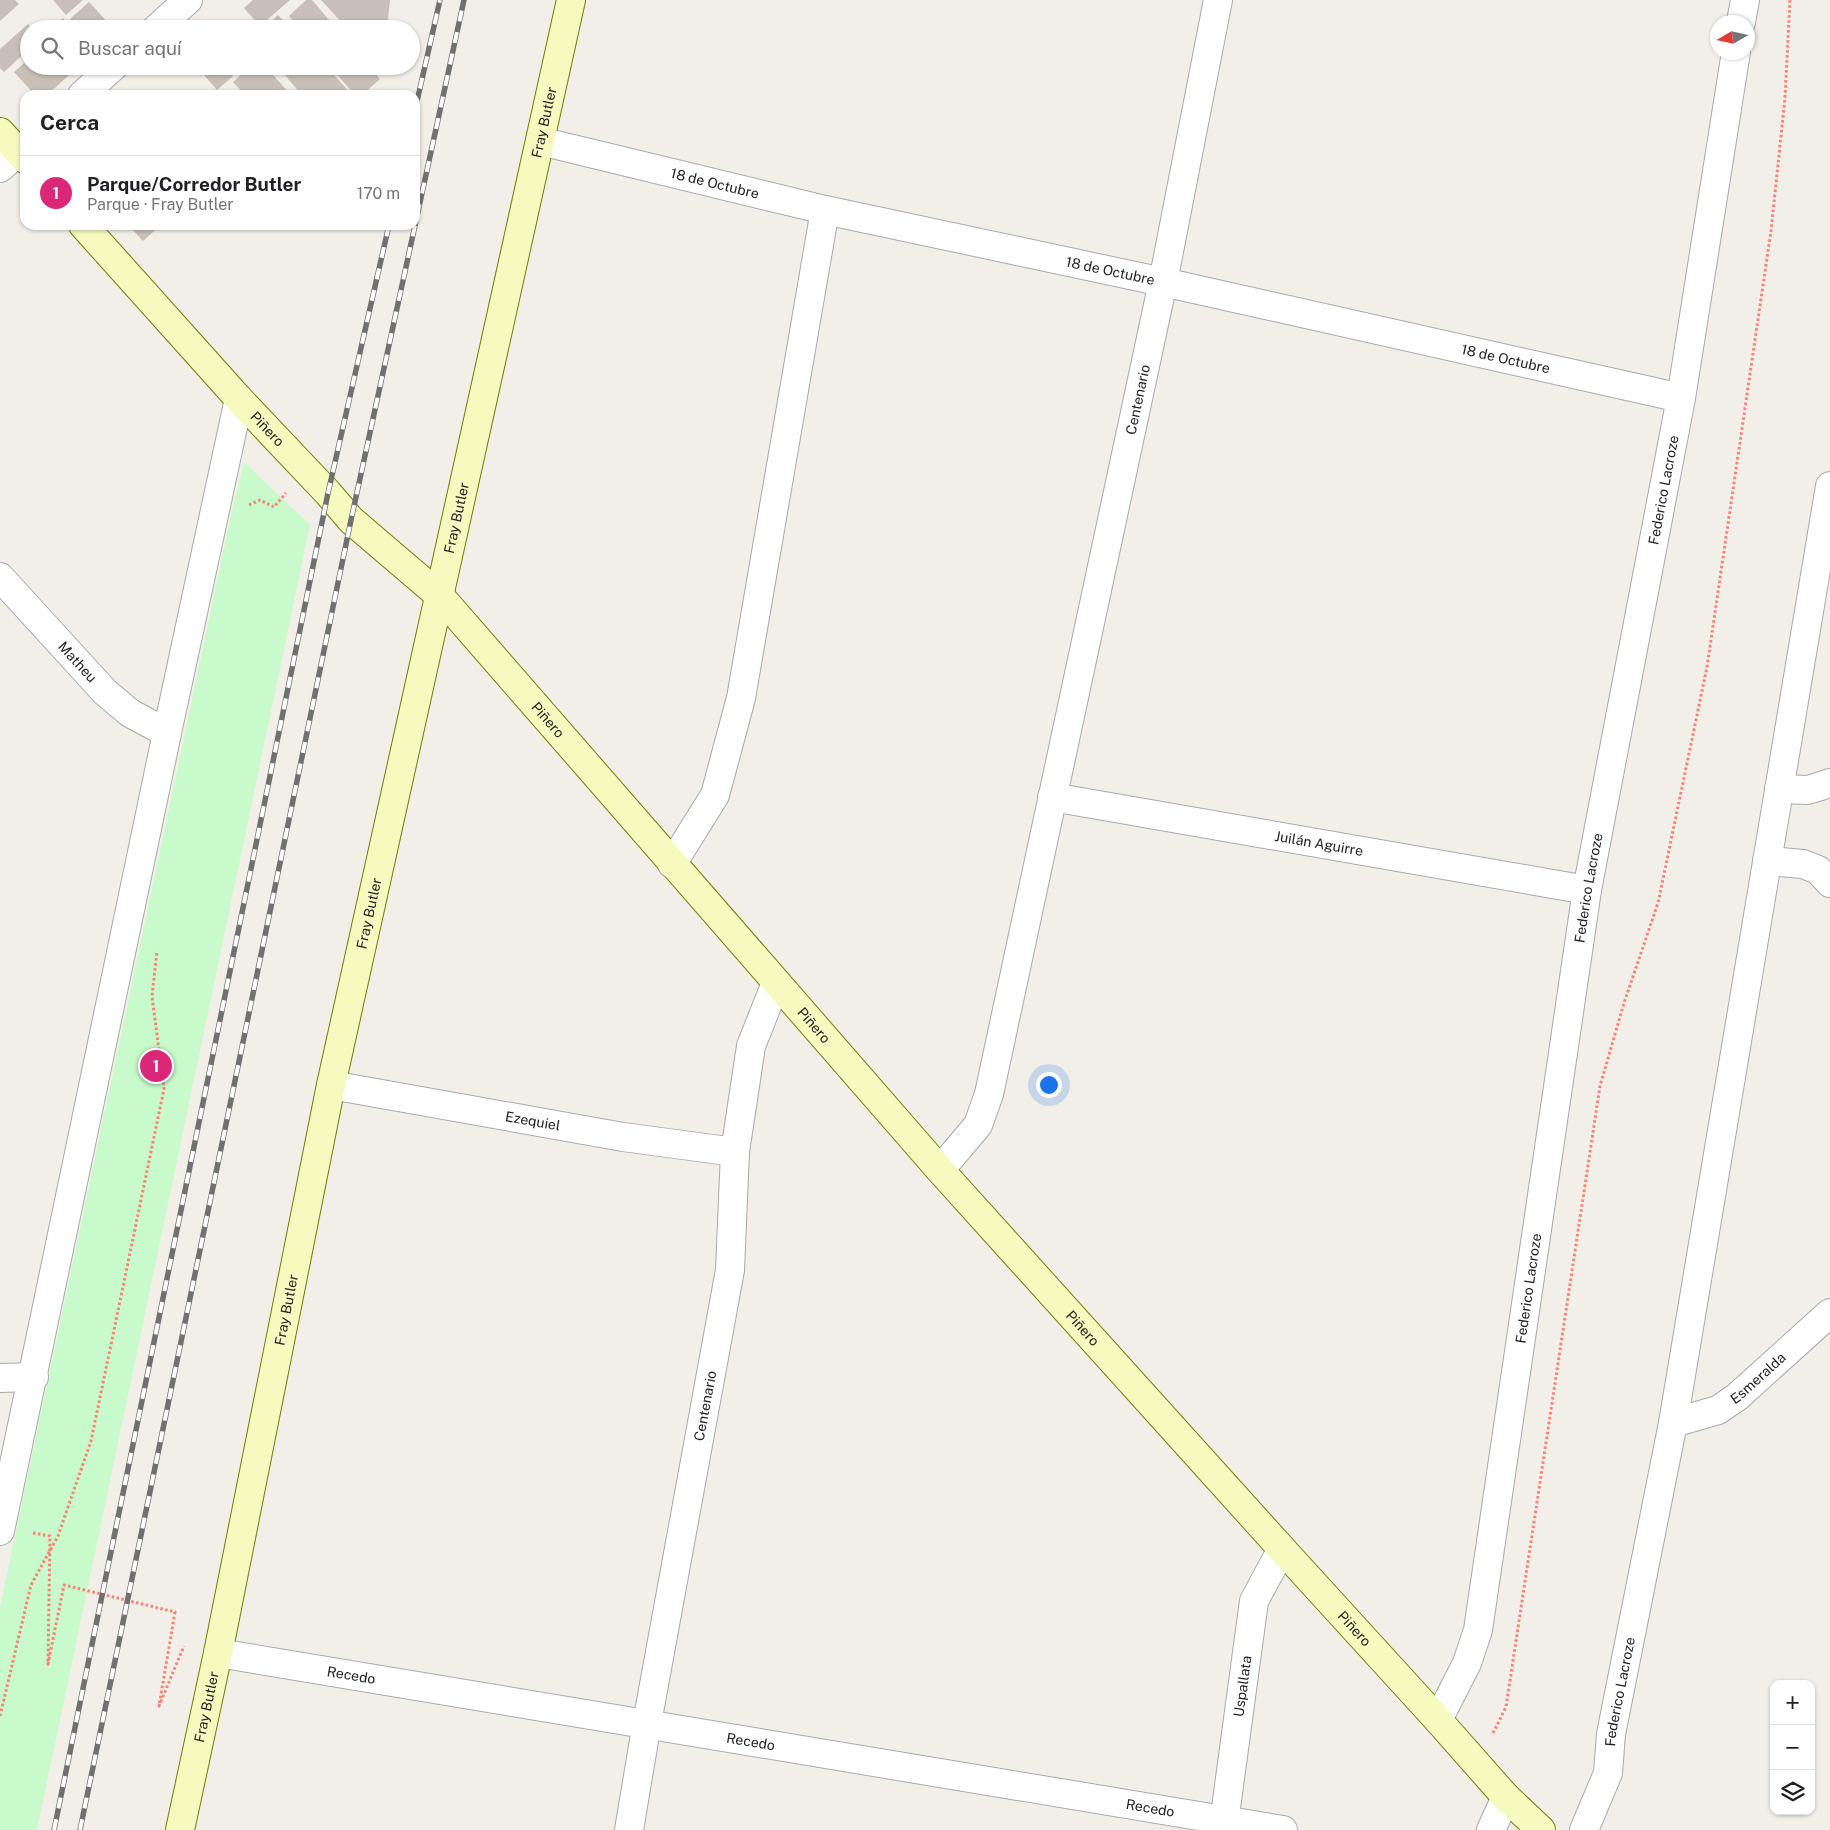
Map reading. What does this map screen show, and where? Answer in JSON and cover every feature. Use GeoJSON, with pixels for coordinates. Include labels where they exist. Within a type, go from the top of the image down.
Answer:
{"type":"FeatureCollection","features":[{"type":"Feature","properties":{"kind":"street"},"geometry":{"type":"LineString","coordinates":[[166,20],[188,0]]}},
{"type":"Feature","properties":{"kind":"street","name":"Fray Butler"},"geometry":{"type":"LineString","coordinates":[[180,1830],[218,1653],[331,1085],[571,0]]}},
{"type":"Feature","properties":{"kind":"street","name":"Centenario"},"geometry":{"type":"LineString","coordinates":[[940,1170],[978,1125],[989,1094],[1163,282],[1218,0]]}},
{"type":"Feature","properties":{"kind":"street"},"geometry":{"type":"LineString","coordinates":[[1742,15],[1745,0]]}},
{"type":"Feature","properties":{"kind":"street","name":"Federico Lacroze"},"geometry":{"type":"LineString","coordinates":[[1438,1720],[1467,1663],[1478,1630],[1587,890],[1681,398],[1735,60]]}},
{"type":"Feature","properties":{"kind":"street"},"geometry":{"type":"LineString","coordinates":[[88,90],[104,75]]}},
{"type":"Feature","properties":{"kind":"street","name":"18 de Octubre"},"geometry":{"type":"LineString","coordinates":[[540,141],[825,210],[1163,282],[1681,398]]}},
{"type":"Feature","properties":{"kind":"street"},"geometry":{"type":"LineString","coordinates":[[672,864],[715,795],[740,698],[825,210]]}},
{"type":"Feature","properties":{"kind":"street","name":"Piñero"},"geometry":{"type":"LineString","coordinates":[[88,230],[239,399],[351,520],[440,596],[940,1170],[1506,1797],[1541,1830]]}},
{"type":"Feature","properties":{"kind":"street"},"geometry":{"type":"LineString","coordinates":[[0,1530],[34,1377],[167,733],[239,399]]}},
{"type":"Feature","properties":{"kind":"street","name":"Federico Lacroze"},"geometry":{"type":"LineString","coordinates":[[1584,1830],[1608,1773],[1611,1734],[1673,1423],[1830,486]]}},
{"type":"Feature","properties":{"kind":"street","name":"Matheu"},"geometry":{"type":"LineString","coordinates":[[0,577],[105,692],[130,714],[167,733]]}},
{"type":"Feature","properties":{"kind":"street"},"geometry":{"type":"LineString","coordinates":[[1779,789],[1808,790],[1830,783]]}},
{"type":"Feature","properties":{"kind":"street","name":"Juilán Aguirre"},"geometry":{"type":"LineString","coordinates":[[1052,797],[1587,890]]}},
{"type":"Feature","properties":{"kind":"street"},"geometry":{"type":"LineString","coordinates":[[1767,861],[1803,864],[1818,870],[1830,883]]}},
{"type":"Feature","properties":{"kind":"street","name":"Centenario"},"geometry":{"type":"LineString","coordinates":[[629,1830],[730,1270],[735,1152],[751,1046],[776,983]]}},
{"type":"Feature","properties":{"kind":"street","name":"Ezequiel"},"geometry":{"type":"LineString","coordinates":[[331,1085],[623,1137],[735,1152]]}},
{"type":"Feature","properties":{"kind":"street","name":"Esmeralda"},"geometry":{"type":"LineString","coordinates":[[1673,1423],[1718,1410],[1738,1397],[1830,1313]]}},
{"type":"Feature","properties":{"kind":"street"},"geometry":{"type":"LineString","coordinates":[[0,1378],[34,1377]]}},
{"type":"Feature","properties":{"kind":"street","name":"Uspallata"},"geometry":{"type":"LineString","coordinates":[[1224,1826],[1254,1601],[1282,1549]]}},
{"type":"Feature","properties":{"kind":"street","name":"Recedo"},"geometry":{"type":"LineString","coordinates":[[218,1653],[647,1723],[1224,1826],[1283,1830]]}},
{"type":"Feature","properties":{"kind":"street"},"geometry":{"type":"LineString","coordinates":[[1491,1830],[1506,1797]]}},
{"type":"Feature","properties":{"kind":"path"},"geometry":{"type":"LineString","coordinates":[[1478,1765],[1506,1707],[1600,1086],[1624,1003],[1658,903],[1707,666],[1770,231],[1784,98],[1790,0]]}},
{"type":"Feature","properties":{"kind":"path"},"geometry":{"type":"LineString","coordinates":[[247,506],[260,500],[274,507],[287,493],[296,459]]}},
{"type":"Feature","properties":{"kind":"path"},"geometry":{"type":"LineString","coordinates":[[0,1716],[31,1586],[58,1536],[91,1441],[164,1089],[152,996],[158,943]]}},
{"type":"Feature","properties":{"kind":"path"},"geometry":{"type":"LineString","coordinates":[[0,1530],[50,1536],[48,1664],[64,1585],[175,1612],[159,1706],[185,1644]]}},
{"type":"Feature","properties":{"kind":"green space"},"geometry":{"type":"Polygon","coordinates":[[[244,462],[310,525],[37,1830],[0,1830],[0,1607],[233,506],[244,462]]]}},
{"type":"Feature","properties":{"kind":"building"},"geometry":{"type":"Polygon","coordinates":[[[0,0],[15,0],[19,4],[0,21],[0,0]]]}},
{"type":"Feature","properties":{"kind":"building"},"geometry":{"type":"Polygon","coordinates":[[[53,0],[83,0],[66,15],[53,0]]]}},
{"type":"Feature","properties":{"kind":"building"},"geometry":{"type":"Polygon","coordinates":[[[253,0],[290,0],[267,20],[255,20],[244,8],[253,0]]]}},
{"type":"Feature","properties":{"kind":"building"},"geometry":{"type":"Polygon","coordinates":[[[306,0],[312,0],[329,20],[292,20],[289,16],[306,0]]]}},
{"type":"Feature","properties":{"kind":"building"},"geometry":{"type":"Polygon","coordinates":[[[321,0],[390,0],[388,20],[340,20],[321,0]]]}},
{"type":"Feature","properties":{"kind":"building"},"geometry":{"type":"Polygon","coordinates":[[[89,2],[106,20],[71,20],[89,2]]]}},
{"type":"Feature","properties":{"kind":"building"},"geometry":{"type":"Polygon","coordinates":[[[278,15],[283,20],[273,20],[278,15]]]}},
{"type":"Feature","properties":{"kind":"building"},"geometry":{"type":"Polygon","coordinates":[[[20,31],[20,57],[4,72],[0,68],[0,49],[20,31]]]}},
{"type":"Feature","properties":{"kind":"building"},"geometry":{"type":"Polygon","coordinates":[[[20,67],[20,75],[69,75],[53,90],[30,90],[14,72],[20,67]]]}},
{"type":"Feature","properties":{"kind":"building"},"geometry":{"type":"Polygon","coordinates":[[[204,75],[232,75],[233,76],[217,90],[204,75]]]}},
{"type":"Feature","properties":{"kind":"building"},"geometry":{"type":"Polygon","coordinates":[[[241,75],[273,75],[287,90],[240,90],[233,82],[241,75]]]}},
{"type":"Feature","properties":{"kind":"building"},"geometry":{"type":"Polygon","coordinates":[[[285,75],[334,75],[348,90],[298,90],[285,75]]]}},
{"type":"Feature","properties":{"kind":"building"},"geometry":{"type":"Polygon","coordinates":[[[337,75],[377,75],[380,79],[368,90],[351,90],[337,75]]]}},
{"type":"Feature","properties":{"kind":"building"},"geometry":{"type":"Polygon","coordinates":[[[133,230],[155,230],[143,241],[133,230]]]}},
{"type":"Feature","properties":{"kind":"railway"},"geometry":{"type":"LineString","coordinates":[[420,90],[440,0]]}},
{"type":"Feature","properties":{"kind":"railway"},"geometry":{"type":"LineString","coordinates":[[420,202],[464,0]]}},
{"type":"Feature","properties":{"kind":"railway"},"geometry":{"type":"LineString","coordinates":[[54,1830],[328,493],[388,230]]}},
{"type":"Feature","properties":{"kind":"railway"},"geometry":{"type":"LineString","coordinates":[[80,1830],[351,520],[414,230]]}},
{"type":"Feature","properties":{"kind":"place","name":"Parque/Corredor Butler"},"geometry":{"type":"Point","coordinates":[156,1066]}}]}
